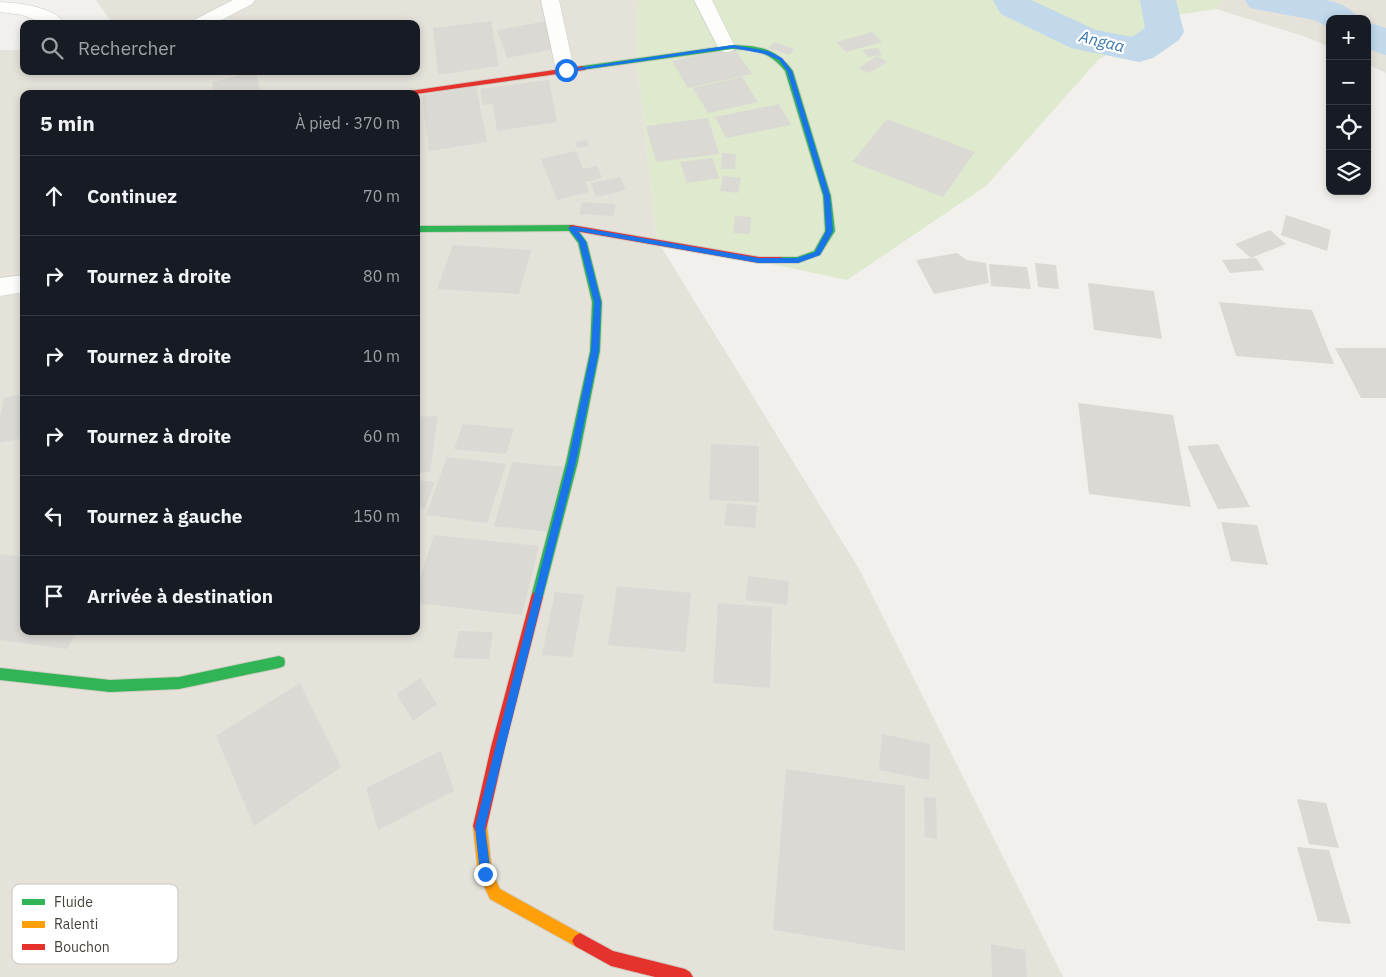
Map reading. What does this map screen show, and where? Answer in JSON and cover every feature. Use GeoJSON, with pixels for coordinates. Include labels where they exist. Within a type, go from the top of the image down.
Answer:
{"type":"FeatureCollection","features":[{"type":"Feature","properties":{"kind":"street"},"geometry":{"type":"LineString","coordinates":[[208,20],[246,0]]}},
{"type":"Feature","properties":{"kind":"street"},"geometry":{"type":"LineString","coordinates":[[550,0],[566,70]]}},
{"type":"Feature","properties":{"kind":"street"},"geometry":{"type":"LineString","coordinates":[[704,0],[726,47]]}},
{"type":"Feature","properties":{"kind":"street"},"geometry":{"type":"LineString","coordinates":[[0,7],[30,10],[51,20]]}},
{"type":"Feature","properties":{"kind":"street"},"geometry":{"type":"LineString","coordinates":[[420,91],[726,47],[744,47],[766,52],[780,59],[790,71],[827,196],[830,231],[817,253],[798,260],[759,260],[572,228],[420,229]]}},
{"type":"Feature","properties":{"kind":"street"},"geometry":{"type":"LineString","coordinates":[[572,228],[582,242],[597,302],[595,351],[572,462],[480,827],[485,874],[495,894],[611,958],[685,977]]}},
{"type":"Feature","properties":{"kind":"street"},"geometry":{"type":"LineString","coordinates":[[0,287],[20,284]]}},
{"type":"Feature","properties":{"kind":"street"},"geometry":{"type":"LineString","coordinates":[[0,674],[110,686],[159,684],[178,683],[280,662]]}},
{"type":"Feature","properties":{"kind":"shaded area"},"geometry":{"type":"Polygon","coordinates":[[[96,0],[638,0],[637,61],[657,240],[859,569],[1063,977],[0,977],[0,50],[20,50],[20,75],[420,75],[420,20],[110,20],[96,0]]]}},
{"type":"Feature","properties":{"kind":"shaded area"},"geometry":{"type":"Polygon","coordinates":[[[1223,0],[1386,0],[1386,73],[1371,66],[1371,15],[1326,15],[1326,45],[1303,36],[1216,9],[1223,0]]]}},
{"type":"Feature","properties":{"kind":"green space"},"geometry":{"type":"Polygon","coordinates":[[[638,0],[1223,0],[1216,9],[1176,15],[1099,59],[986,186],[847,280],[657,240],[637,61],[638,0]]]}},
{"type":"Feature","properties":{"kind":"building"},"geometry":{"type":"Polygon","coordinates":[[[491,21],[499,66],[438,75],[433,28],[491,21]]]}},
{"type":"Feature","properties":{"kind":"building"},"geometry":{"type":"Polygon","coordinates":[[[547,21],[559,48],[507,58],[497,30],[547,21]]]}},
{"type":"Feature","properties":{"kind":"building"},"geometry":{"type":"Polygon","coordinates":[[[872,32],[882,42],[846,52],[836,42],[872,32]]]}},
{"type":"Feature","properties":{"kind":"building"},"geometry":{"type":"Polygon","coordinates":[[[774,42],[795,49],[789,55],[768,48],[774,42]]]}},
{"type":"Feature","properties":{"kind":"building"},"geometry":{"type":"Polygon","coordinates":[[[734,48],[752,74],[688,88],[672,61],[734,48]]]}},
{"type":"Feature","properties":{"kind":"building"},"geometry":{"type":"Polygon","coordinates":[[[878,48],[882,55],[867,57],[863,50],[878,48]]]}},
{"type":"Feature","properties":{"kind":"building"},"geometry":{"type":"Polygon","coordinates":[[[877,56],[887,62],[869,73],[859,68],[877,56]]]}},
{"type":"Feature","properties":{"kind":"building"},"geometry":{"type":"Polygon","coordinates":[[[243,75],[257,75],[260,90],[213,90],[212,82],[243,75]]]}},
{"type":"Feature","properties":{"kind":"building"},"geometry":{"type":"Polygon","coordinates":[[[742,77],[758,102],[708,113],[693,88],[742,77]]]}},
{"type":"Feature","properties":{"kind":"building"},"geometry":{"type":"Polygon","coordinates":[[[549,80],[557,122],[497,131],[493,104],[483,105],[480,89],[549,80]]]}},
{"type":"Feature","properties":{"kind":"building"},"geometry":{"type":"Polygon","coordinates":[[[476,86],[487,142],[429,151],[422,95],[476,86]]]}},
{"type":"Feature","properties":{"kind":"building"},"geometry":{"type":"Polygon","coordinates":[[[779,104],[791,125],[726,138],[715,117],[779,104]]]}},
{"type":"Feature","properties":{"kind":"building"},"geometry":{"type":"Polygon","coordinates":[[[708,118],[719,154],[656,162],[646,126],[708,118]]]}},
{"type":"Feature","properties":{"kind":"building"},"geometry":{"type":"Polygon","coordinates":[[[887,119],[975,152],[943,197],[852,162],[887,119]]]}},
{"type":"Feature","properties":{"kind":"building"},"geometry":{"type":"Polygon","coordinates":[[[587,140],[589,146],[577,148],[576,142],[587,140]]]}},
{"type":"Feature","properties":{"kind":"building"},"geometry":{"type":"Polygon","coordinates":[[[576,151],[583,169],[597,166],[602,178],[585,182],[589,192],[557,200],[541,159],[576,151]]]}},
{"type":"Feature","properties":{"kind":"building"},"geometry":{"type":"Polygon","coordinates":[[[722,153],[736,154],[735,169],[721,169],[722,153]]]}},
{"type":"Feature","properties":{"kind":"building"},"geometry":{"type":"Polygon","coordinates":[[[712,158],[719,178],[687,183],[680,162],[712,158]]]}},
{"type":"Feature","properties":{"kind":"building"},"geometry":{"type":"Polygon","coordinates":[[[723,176],[741,178],[738,193],[720,191],[723,176]]]}},
{"type":"Feature","properties":{"kind":"building"},"geometry":{"type":"Polygon","coordinates":[[[620,177],[626,190],[596,197],[591,183],[620,177]]]}},
{"type":"Feature","properties":{"kind":"building"},"geometry":{"type":"Polygon","coordinates":[[[582,202],[616,204],[613,216],[579,214],[582,202]]]}},
{"type":"Feature","properties":{"kind":"building"},"geometry":{"type":"Polygon","coordinates":[[[1286,215],[1331,230],[1327,251],[1281,235],[1286,215]]]}},
{"type":"Feature","properties":{"kind":"building"},"geometry":{"type":"Polygon","coordinates":[[[735,216],[751,217],[750,234],[733,233],[735,216]]]}},
{"type":"Feature","properties":{"kind":"building"},"geometry":{"type":"Polygon","coordinates":[[[1270,230],[1286,244],[1251,258],[1235,244],[1270,230]]]}},
{"type":"Feature","properties":{"kind":"building"},"geometry":{"type":"Polygon","coordinates":[[[453,245],[531,250],[519,294],[437,289],[453,245]]]}},
{"type":"Feature","properties":{"kind":"building"},"geometry":{"type":"Polygon","coordinates":[[[957,253],[967,260],[986,263],[989,283],[934,294],[916,260],[957,253]]]}},
{"type":"Feature","properties":{"kind":"building"},"geometry":{"type":"Polygon","coordinates":[[[1256,258],[1264,270],[1230,273],[1222,260],[1256,258]]]}},
{"type":"Feature","properties":{"kind":"building"},"geometry":{"type":"Polygon","coordinates":[[[1035,263],[1056,265],[1059,289],[1038,287],[1035,263]]]}},
{"type":"Feature","properties":{"kind":"building"},"geometry":{"type":"Polygon","coordinates":[[[989,264],[1027,267],[1031,289],[991,286],[989,264]]]}},
{"type":"Feature","properties":{"kind":"building"},"geometry":{"type":"Polygon","coordinates":[[[1088,283],[1154,291],[1162,339],[1094,330],[1088,283]]]}},
{"type":"Feature","properties":{"kind":"building"},"geometry":{"type":"Polygon","coordinates":[[[1219,302],[1312,310],[1334,364],[1236,356],[1219,302]]]}},
{"type":"Feature","properties":{"kind":"building"},"geometry":{"type":"Polygon","coordinates":[[[1335,348],[1386,348],[1386,398],[1361,398],[1335,348]]]}},
{"type":"Feature","properties":{"kind":"building"},"geometry":{"type":"Polygon","coordinates":[[[20,395],[20,439],[0,443],[0,416],[4,398],[20,395]]]}},
{"type":"Feature","properties":{"kind":"building"},"geometry":{"type":"Polygon","coordinates":[[[1078,403],[1173,415],[1191,507],[1089,494],[1078,403]]]}},
{"type":"Feature","properties":{"kind":"building"},"geometry":{"type":"Polygon","coordinates":[[[438,416],[430,472],[420,473],[420,417],[438,416]]]}},
{"type":"Feature","properties":{"kind":"building"},"geometry":{"type":"Polygon","coordinates":[[[463,424],[514,429],[506,454],[454,449],[463,424]]]}},
{"type":"Feature","properties":{"kind":"building"},"geometry":{"type":"Polygon","coordinates":[[[711,444],[759,446],[759,502],[709,500],[711,444]]]}},
{"type":"Feature","properties":{"kind":"building"},"geometry":{"type":"Polygon","coordinates":[[[1218,444],[1250,507],[1218,509],[1187,446],[1218,444]]]}},
{"type":"Feature","properties":{"kind":"building"},"geometry":{"type":"Polygon","coordinates":[[[447,457],[506,464],[487,523],[426,515],[447,457]]]}},
{"type":"Feature","properties":{"kind":"building"},"geometry":{"type":"Polygon","coordinates":[[[512,462],[564,467],[550,532],[494,526],[512,462]]]}},
{"type":"Feature","properties":{"kind":"building"},"geometry":{"type":"Polygon","coordinates":[[[420,480],[435,482],[425,508],[420,507],[420,480]]]}},
{"type":"Feature","properties":{"kind":"building"},"geometry":{"type":"Polygon","coordinates":[[[727,503],[757,506],[755,528],[724,525],[727,503]]]}},
{"type":"Feature","properties":{"kind":"building"},"geometry":{"type":"Polygon","coordinates":[[[1221,522],[1257,525],[1268,565],[1231,561],[1221,522]]]}},
{"type":"Feature","properties":{"kind":"building"},"geometry":{"type":"Polygon","coordinates":[[[434,535],[539,546],[522,615],[420,603],[420,578],[434,535]]]}},
{"type":"Feature","properties":{"kind":"building"},"geometry":{"type":"Polygon","coordinates":[[[0,554],[20,556],[20,635],[75,635],[67,649],[0,640],[0,554]]]}},
{"type":"Feature","properties":{"kind":"building"},"geometry":{"type":"Polygon","coordinates":[[[748,576],[789,581],[787,605],[745,600],[748,576]]]}},
{"type":"Feature","properties":{"kind":"building"},"geometry":{"type":"Polygon","coordinates":[[[617,586],[691,593],[685,652],[608,645],[617,586]]]}},
{"type":"Feature","properties":{"kind":"building"},"geometry":{"type":"Polygon","coordinates":[[[555,592],[584,595],[572,657],[542,655],[555,592]]]}},
{"type":"Feature","properties":{"kind":"building"},"geometry":{"type":"Polygon","coordinates":[[[718,603],[772,607],[770,688],[713,683],[718,603]]]}},
{"type":"Feature","properties":{"kind":"building"},"geometry":{"type":"Polygon","coordinates":[[[459,631],[493,632],[489,659],[453,658],[459,631]]]}},
{"type":"Feature","properties":{"kind":"building"},"geometry":{"type":"Polygon","coordinates":[[[420,678],[437,704],[413,721],[397,694],[420,678]]]}},
{"type":"Feature","properties":{"kind":"building"},"geometry":{"type":"Polygon","coordinates":[[[300,683],[341,767],[254,826],[216,736],[300,683]]]}},
{"type":"Feature","properties":{"kind":"building"},"geometry":{"type":"Polygon","coordinates":[[[882,734],[930,744],[929,780],[879,770],[882,734]]]}},
{"type":"Feature","properties":{"kind":"building"},"geometry":{"type":"Polygon","coordinates":[[[441,751],[454,791],[378,830],[366,788],[441,751]]]}},
{"type":"Feature","properties":{"kind":"building"},"geometry":{"type":"Polygon","coordinates":[[[786,769],[905,786],[905,951],[773,930],[786,769]]]}},
{"type":"Feature","properties":{"kind":"building"},"geometry":{"type":"Polygon","coordinates":[[[924,797],[936,798],[937,839],[925,837],[924,797]]]}},
{"type":"Feature","properties":{"kind":"building"},"geometry":{"type":"Polygon","coordinates":[[[1297,799],[1326,803],[1339,848],[1309,844],[1297,799]]]}},
{"type":"Feature","properties":{"kind":"building"},"geometry":{"type":"Polygon","coordinates":[[[1297,847],[1329,850],[1351,924],[1318,921],[1297,847]]]}},
{"type":"Feature","properties":{"kind":"building"},"geometry":{"type":"Polygon","coordinates":[[[991,944],[1025,950],[1027,977],[992,977],[991,944]]]}},
{"type":"Feature","properties":{"kind":"waterway","name":"Angaa"},"geometry":{"type":"LineString","coordinates":[[1011,0],[1014,6],[1085,40],[1139,50],[1165,32],[1158,0]]}},
{"type":"Feature","properties":{"kind":"waterway","name":"Angaa"},"geometry":{"type":"LineString","coordinates":[[1263,0],[1325,11],[1332,15]]}},
{"type":"Feature","properties":{"kind":"waterway","name":"Angaa"},"geometry":{"type":"LineString","coordinates":[[1371,35],[1386,43]]}},
{"type":"Feature","properties":{"kind":"traffic: fast"},"geometry":{"type":"LineString","coordinates":[[582,68],[714,48],[733,47],[750,48],[766,52],[779,59],[789,71],[827,196],[830,231],[817,253],[798,260],[781,260]]}},
{"type":"Feature","properties":{"kind":"traffic: fast"},"geometry":{"type":"LineString","coordinates":[[420,229],[572,228],[582,242],[597,302],[595,351],[572,462],[537,597]]}},
{"type":"Feature","properties":{"kind":"traffic: fast"},"geometry":{"type":"LineString","coordinates":[[0,674],[110,686],[179,683],[279,662]]}},
{"type":"Feature","properties":{"kind":"traffic: slow"},"geometry":{"type":"LineString","coordinates":[[480,826],[485,873],[495,894],[580,941]]}},
{"type":"Feature","properties":{"kind":"traffic: jam"},"geometry":{"type":"LineString","coordinates":[[420,92],[582,68]]}},
{"type":"Feature","properties":{"kind":"traffic: jam"},"geometry":{"type":"LineString","coordinates":[[572,228],[759,260],[781,260]]}},
{"type":"Feature","properties":{"kind":"traffic: jam"},"geometry":{"type":"LineString","coordinates":[[480,826],[498,747],[537,597]]}},
{"type":"Feature","properties":{"kind":"traffic: jam"},"geometry":{"type":"LineString","coordinates":[[580,941],[611,958],[685,977]]}},
{"type":"Feature","properties":{"kind":"route"},"geometry":{"type":"LineString","coordinates":[[485,874],[480,827],[498,747],[572,462],[595,351],[597,302],[582,242],[572,228],[759,260],[798,260],[817,253],[830,231],[827,196],[790,71],[780,59],[766,52],[733,46],[566,70]]}}]}
